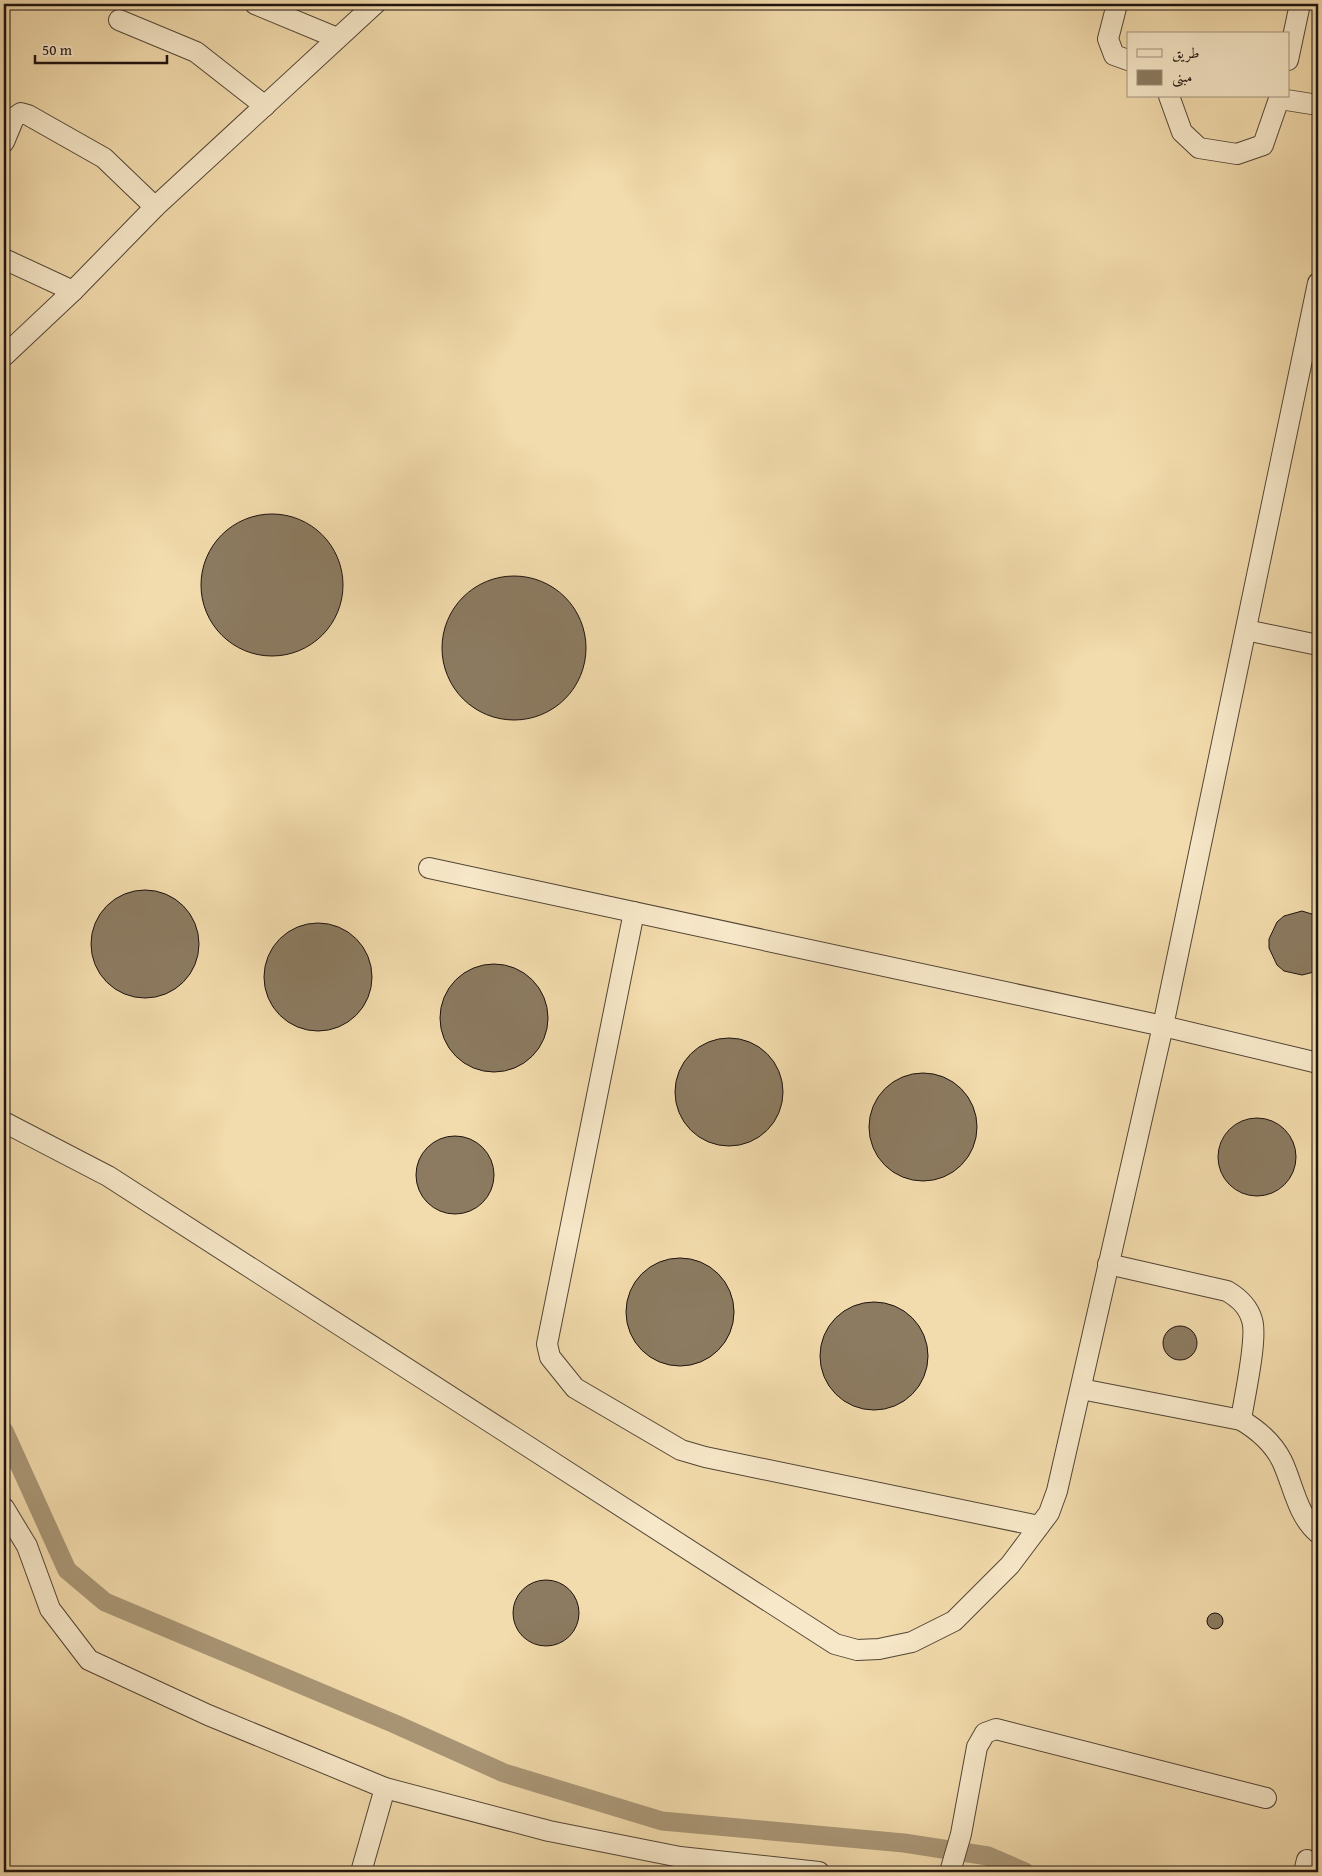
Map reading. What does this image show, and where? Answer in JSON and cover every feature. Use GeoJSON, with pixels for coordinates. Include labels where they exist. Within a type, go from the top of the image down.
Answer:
{"type":"FeatureCollection","features":[{"type":"Feature","properties":{"kind":"street"},"geometry":{"type":"LineString","coordinates":[[256,4],[337,38]]}},
{"type":"Feature","properties":{"kind":"street"},"geometry":{"type":"LineString","coordinates":[[4,356],[73,291],[155,206],[375,4]]}},
{"type":"Feature","properties":{"kind":"street"},"geometry":{"type":"LineString","coordinates":[[1117,4],[1108,39],[1114,55],[1127,60]]}},
{"type":"Feature","properties":{"kind":"street"},"geometry":{"type":"LineString","coordinates":[[1290,51],[1300,4]]}},
{"type":"Feature","properties":{"kind":"street"},"geometry":{"type":"LineString","coordinates":[[119,20],[196,52],[265,106]]}},
{"type":"Feature","properties":{"kind":"street"},"geometry":{"type":"LineString","coordinates":[[1169,98],[1182,132],[1199,148],[1237,154],[1263,145],[1280,98],[1318,105]]}},
{"type":"Feature","properties":{"kind":"street"},"geometry":{"type":"LineString","coordinates":[[4,142],[14,118],[21,113],[28,115],[104,158],[155,206]]}},
{"type":"Feature","properties":{"kind":"street"},"geometry":{"type":"LineString","coordinates":[[4,259],[73,291]]}},
{"type":"Feature","properties":{"kind":"street"},"geometry":{"type":"LineString","coordinates":[[4,1122],[108,1176],[835,1644],[857,1650],[879,1649],[912,1642],[954,1621],[1010,1564],[1049,1513],[1057,1491],[1163,1026],[1246,630],[1311,351],[1318,283]]}},
{"type":"Feature","properties":{"kind":"street"},"geometry":{"type":"LineString","coordinates":[[1246,630],[1318,645]]}},
{"type":"Feature","properties":{"kind":"street"},"geometry":{"type":"LineString","coordinates":[[429,868],[1163,1026],[1318,1063]]}},
{"type":"Feature","properties":{"kind":"street"},"geometry":{"type":"LineString","coordinates":[[634,912],[547,1344],[550,1357],[575,1388],[681,1450],[705,1457],[1039,1526]]}},
{"type":"Feature","properties":{"kind":"street"},"geometry":{"type":"LineString","coordinates":[[1108,1264],[1227,1291],[1238,1297],[1247,1308],[1253,1321],[1253,1336],[1241,1420]]}},
{"type":"Feature","properties":{"kind":"street"},"geometry":{"type":"LineString","coordinates":[[1081,1389],[1241,1420],[1257,1430],[1271,1445],[1281,1460],[1302,1511],[1318,1533]]}},
{"type":"Feature","properties":{"kind":"street"},"geometry":{"type":"LineString","coordinates":[[4,1508],[27,1546],[50,1609],[89,1660],[208,1715],[385,1788],[549,1831],[678,1864],[819,1872]]}},
{"type":"Feature","properties":{"kind":"street"},"geometry":{"type":"LineString","coordinates":[[950,1872],[961,1834],[977,1747],[985,1733],[996,1729],[1266,1798]]}},
{"type":"Feature","properties":{"kind":"street"},"geometry":{"type":"LineString","coordinates":[[361,1872],[385,1788]]}},
{"type":"Feature","properties":{"kind":"building"},"geometry":{"type":"Polygon","coordinates":[[[272,514],[299,520],[311,526],[322,535],[331,546],[337,558],[343,585],[337,612],[331,624],[322,635],[311,644],[299,650],[272,656],[245,650],[233,644],[222,635],[213,624],[207,612],[201,585],[207,558],[213,546],[222,535],[233,526],[245,520],[272,514]]]}},
{"type":"Feature","properties":{"kind":"building"},"geometry":{"type":"Polygon","coordinates":[[[514,576],[541,582],[554,588],[565,597],[574,608],[580,621],[586,648],[580,675],[574,688],[565,699],[554,708],[541,714],[514,720],[487,714],[474,708],[463,699],[454,688],[448,675],[442,648],[448,621],[454,608],[463,597],[474,588],[487,582],[514,576]]]}},
{"type":"Feature","properties":{"kind":"building"},"geometry":{"type":"Polygon","coordinates":[[[145,890],[166,894],[183,906],[195,923],[199,944],[195,965],[183,982],[166,994],[145,998],[124,994],[107,982],[95,965],[91,944],[95,923],[107,906],[124,894],[145,890]]]}},
{"type":"Feature","properties":{"kind":"building"},"geometry":{"type":"Polygon","coordinates":[[[1302,911],[1318,916],[1318,971],[1302,975],[1284,971],[1277,965],[1269,948],[1269,939],[1277,922],[1284,916],[1302,911]]]}},
{"type":"Feature","properties":{"kind":"building"},"geometry":{"type":"Polygon","coordinates":[[[318,923],[339,927],[356,939],[368,956],[372,977],[368,998],[356,1015],[339,1027],[318,1031],[297,1027],[280,1015],[268,998],[264,977],[268,956],[280,939],[297,927],[318,923]]]}},
{"type":"Feature","properties":{"kind":"building"},"geometry":{"type":"Polygon","coordinates":[[[494,964],[515,968],[532,980],[544,997],[548,1018],[544,1039],[532,1056],[515,1068],[494,1072],[473,1068],[456,1056],[444,1039],[440,1018],[444,997],[456,980],[473,968],[494,964]]]}},
{"type":"Feature","properties":{"kind":"building"},"geometry":{"type":"Polygon","coordinates":[[[729,1038],[750,1042],[767,1054],[779,1071],[783,1092],[779,1113],[767,1130],[750,1142],[729,1146],[708,1142],[691,1130],[679,1113],[675,1092],[679,1071],[691,1054],[708,1042],[729,1038]]]}},
{"type":"Feature","properties":{"kind":"building"},"geometry":{"type":"Polygon","coordinates":[[[923,1073],[944,1077],[961,1089],[973,1106],[977,1127],[973,1148],[961,1165],[944,1177],[923,1181],[902,1177],[885,1165],[873,1148],[869,1127],[873,1106],[885,1089],[902,1077],[923,1073]]]}},
{"type":"Feature","properties":{"kind":"building"},"geometry":{"type":"Polygon","coordinates":[[[1257,1118],[1272,1121],[1285,1129],[1293,1142],[1296,1157],[1293,1172],[1285,1185],[1272,1193],[1257,1196],[1242,1193],[1229,1185],[1221,1172],[1218,1157],[1221,1142],[1229,1129],[1242,1121],[1257,1118]]]}},
{"type":"Feature","properties":{"kind":"building"},"geometry":{"type":"Polygon","coordinates":[[[455,1136],[470,1139],[487,1153],[491,1160],[494,1175],[491,1190],[477,1207],[470,1211],[455,1214],[440,1211],[423,1197],[419,1190],[416,1175],[419,1160],[433,1143],[440,1139],[455,1136]]]}},
{"type":"Feature","properties":{"kind":"building"},"geometry":{"type":"Polygon","coordinates":[[[680,1258],[701,1262],[718,1274],[730,1291],[734,1312],[730,1333],[718,1350],[701,1362],[680,1366],[659,1362],[642,1350],[630,1333],[626,1312],[630,1291],[642,1274],[659,1262],[680,1258]]]}},
{"type":"Feature","properties":{"kind":"building"},"geometry":{"type":"Polygon","coordinates":[[[874,1302],[895,1306],[912,1318],[924,1335],[928,1356],[924,1377],[912,1394],[895,1406],[874,1410],[853,1406],[836,1394],[824,1377],[820,1356],[824,1335],[836,1318],[853,1306],[874,1302]]]}},
{"type":"Feature","properties":{"kind":"building"},"geometry":{"type":"Polygon","coordinates":[[[1180,1326],[1192,1331],[1197,1343],[1192,1355],[1180,1360],[1168,1355],[1163,1343],[1168,1331],[1180,1326]]]}},
{"type":"Feature","properties":{"kind":"building"},"geometry":{"type":"Polygon","coordinates":[[[546,1580],[559,1582],[574,1595],[577,1600],[579,1613],[577,1626],[564,1641],[559,1644],[546,1646],[533,1644],[518,1631],[515,1626],[513,1613],[515,1600],[528,1585],[533,1582],[546,1580]]]}},
{"type":"Feature","properties":{"kind":"building"},"geometry":{"type":"Polygon","coordinates":[[[1212,1613],[1218,1613],[1223,1618],[1221,1627],[1212,1629],[1207,1624],[1207,1618],[1212,1613]]]}},
{"type":"Feature","properties":{"kind":"waterway"},"geometry":{"type":"LineString","coordinates":[[4,1431],[67,1570],[105,1602],[395,1724],[504,1773],[662,1821],[904,1843],[988,1856],[1025,1872]]}}]}
